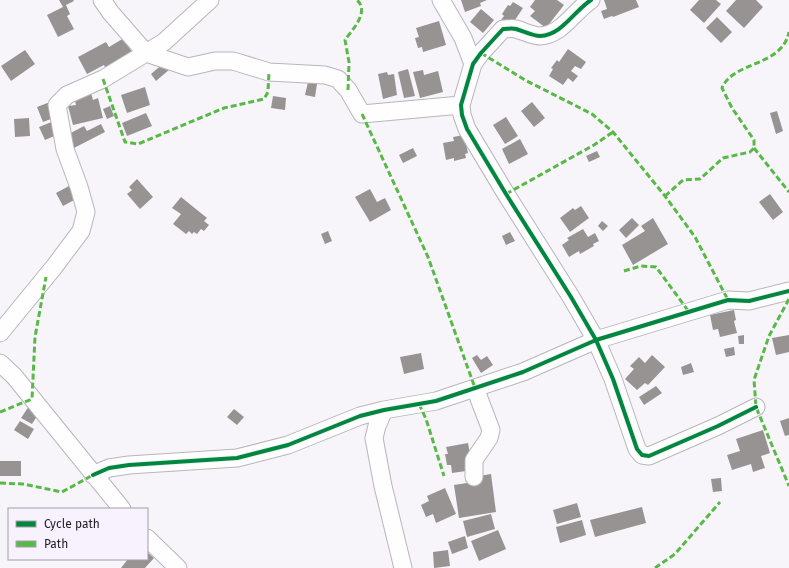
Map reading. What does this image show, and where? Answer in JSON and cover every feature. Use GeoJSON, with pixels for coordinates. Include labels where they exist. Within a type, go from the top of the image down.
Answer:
{"type":"FeatureCollection","features":[{"type":"Feature","properties":{"kind":"street"},"geometry":{"type":"LineString","coordinates":[[102,0],[111,13],[146,53],[188,67],[215,61],[233,61],[270,72],[325,74],[338,79],[348,90],[362,114],[461,105]]}},
{"type":"Feature","properties":{"kind":"street"},"geometry":{"type":"LineString","coordinates":[[0,333],[54,267],[81,231],[86,212],[79,187],[65,149],[57,105],[67,95],[103,79],[164,42],[210,0]]}},
{"type":"Feature","properties":{"kind":"street"},"geometry":{"type":"LineString","coordinates":[[441,0],[463,38],[473,64]]}},
{"type":"Feature","properties":{"kind":"street"},"geometry":{"type":"LineString","coordinates":[[591,0],[583,5],[563,27],[553,32],[540,36],[514,29],[503,29],[473,64],[461,105],[462,115],[467,129],[506,194],[571,296],[596,340],[613,379],[637,449],[642,455],[649,456],[718,426],[756,407]]}},
{"type":"Feature","properties":{"kind":"street"},"geometry":{"type":"LineString","coordinates":[[93,475],[109,468],[129,465],[237,458],[288,445],[360,416],[384,410],[436,402],[523,372],[596,340],[728,300],[749,301],[789,291]]}},
{"type":"Feature","properties":{"kind":"street"},"geometry":{"type":"LineString","coordinates":[[0,363],[23,388],[121,508]]}},
{"type":"Feature","properties":{"kind":"street"},"geometry":{"type":"LineString","coordinates":[[474,477],[474,460],[489,438],[491,430],[475,388]]}},
{"type":"Feature","properties":{"kind":"street"},"geometry":{"type":"LineString","coordinates":[[384,410],[374,438],[383,486],[403,568]]}},
{"type":"Feature","properties":{"kind":"street"},"geometry":{"type":"LineString","coordinates":[[148,539],[178,568]]}},
{"type":"Feature","properties":{"kind":"building"},"geometry":{"type":"Polygon","coordinates":[[[59,0],[74,1],[66,5],[70,14],[67,16],[74,29],[58,37],[47,15],[63,7],[59,0]]]}},
{"type":"Feature","properties":{"kind":"building"},"geometry":{"type":"Polygon","coordinates":[[[461,0],[487,0],[480,3],[481,6],[465,12],[461,0]]]}},
{"type":"Feature","properties":{"kind":"building"},"geometry":{"type":"Polygon","coordinates":[[[535,0],[557,0],[564,5],[546,28],[530,16],[535,11],[530,7],[535,0]]]}},
{"type":"Feature","properties":{"kind":"building"},"geometry":{"type":"Polygon","coordinates":[[[604,0],[636,0],[639,7],[604,19],[601,11],[607,9],[604,0]]]}},
{"type":"Feature","properties":{"kind":"building"},"geometry":{"type":"Polygon","coordinates":[[[699,0],[716,0],[721,4],[704,23],[690,10],[699,0]]]}},
{"type":"Feature","properties":{"kind":"building"},"geometry":{"type":"Polygon","coordinates":[[[736,0],[756,0],[763,7],[744,28],[726,11],[736,0]]]}},
{"type":"Feature","properties":{"kind":"building"},"geometry":{"type":"Polygon","coordinates":[[[513,2],[523,8],[511,26],[501,20],[504,16],[502,14],[508,5],[510,6],[513,2]]]}},
{"type":"Feature","properties":{"kind":"building"},"geometry":{"type":"Polygon","coordinates":[[[481,9],[494,20],[483,33],[470,22],[481,9]]]}},
{"type":"Feature","properties":{"kind":"building"},"geometry":{"type":"Polygon","coordinates":[[[717,17],[732,32],[721,43],[706,28],[717,17]]]}},
{"type":"Feature","properties":{"kind":"building"},"geometry":{"type":"Polygon","coordinates":[[[439,21],[446,45],[423,52],[422,47],[418,48],[415,38],[419,37],[416,28],[439,21]]]}},
{"type":"Feature","properties":{"kind":"building"},"geometry":{"type":"Polygon","coordinates":[[[124,38],[134,56],[107,71],[104,65],[87,74],[78,57],[106,42],[109,47],[124,38]]]}},
{"type":"Feature","properties":{"kind":"building"},"geometry":{"type":"Polygon","coordinates":[[[568,49],[586,62],[581,69],[575,66],[571,71],[578,76],[573,82],[568,78],[563,85],[549,76],[553,69],[551,68],[557,60],[559,62],[568,49]]]}},
{"type":"Feature","properties":{"kind":"building"},"geometry":{"type":"Polygon","coordinates":[[[25,50],[35,64],[11,81],[1,66],[25,50]]]}},
{"type":"Feature","properties":{"kind":"building"},"geometry":{"type":"Polygon","coordinates":[[[165,62],[170,69],[156,81],[151,74],[165,62]]]}},
{"type":"Feature","properties":{"kind":"building"},"geometry":{"type":"Polygon","coordinates":[[[408,69],[415,96],[404,98],[398,72],[408,69]]]}},
{"type":"Feature","properties":{"kind":"building"},"geometry":{"type":"Polygon","coordinates":[[[423,70],[424,75],[438,71],[443,92],[420,98],[413,72],[423,70]]]}},
{"type":"Feature","properties":{"kind":"building"},"geometry":{"type":"Polygon","coordinates":[[[387,72],[388,75],[394,74],[397,95],[383,99],[378,74],[387,72]]]}},
{"type":"Feature","properties":{"kind":"building"},"geometry":{"type":"Polygon","coordinates":[[[308,82],[317,84],[315,97],[305,95],[308,82]]]}},
{"type":"Feature","properties":{"kind":"building"},"geometry":{"type":"Polygon","coordinates":[[[145,87],[150,105],[127,113],[121,95],[145,87]]]}},
{"type":"Feature","properties":{"kind":"building"},"geometry":{"type":"Polygon","coordinates":[[[91,93],[93,100],[98,98],[103,118],[73,125],[68,106],[76,105],[74,97],[91,93]]]}},
{"type":"Feature","properties":{"kind":"building"},"geometry":{"type":"Polygon","coordinates":[[[273,96],[286,98],[285,110],[271,108],[273,96]]]}},
{"type":"Feature","properties":{"kind":"building"},"geometry":{"type":"Polygon","coordinates":[[[50,102],[56,117],[43,122],[37,107],[50,102]]]}},
{"type":"Feature","properties":{"kind":"building"},"geometry":{"type":"Polygon","coordinates":[[[532,102],[545,118],[534,127],[521,111],[532,102]]]}},
{"type":"Feature","properties":{"kind":"building"},"geometry":{"type":"Polygon","coordinates":[[[110,106],[114,116],[107,119],[103,109],[110,106]]]}},
{"type":"Feature","properties":{"kind":"building"},"geometry":{"type":"Polygon","coordinates":[[[777,111],[783,131],[776,134],[770,113],[777,111]]]}},
{"type":"Feature","properties":{"kind":"building"},"geometry":{"type":"Polygon","coordinates":[[[146,113],[152,126],[127,136],[122,123],[146,113]]]}},
{"type":"Feature","properties":{"kind":"building"},"geometry":{"type":"Polygon","coordinates":[[[506,117],[518,136],[505,144],[493,125],[506,117]]]}},
{"type":"Feature","properties":{"kind":"building"},"geometry":{"type":"Polygon","coordinates":[[[29,118],[30,136],[15,137],[14,119],[29,118]]]}},
{"type":"Feature","properties":{"kind":"building"},"geometry":{"type":"Polygon","coordinates":[[[54,121],[59,134],[45,140],[39,127],[54,121]]]}},
{"type":"Feature","properties":{"kind":"building"},"geometry":{"type":"Polygon","coordinates":[[[101,124],[105,132],[74,148],[67,135],[84,126],[87,131],[101,124]]]}},
{"type":"Feature","properties":{"kind":"building"},"geometry":{"type":"Polygon","coordinates":[[[464,135],[468,153],[465,154],[466,158],[454,161],[454,158],[446,160],[443,143],[454,141],[453,137],[464,135]]]}},
{"type":"Feature","properties":{"kind":"building"},"geometry":{"type":"Polygon","coordinates":[[[520,139],[528,154],[509,164],[502,149],[520,139]]]}},
{"type":"Feature","properties":{"kind":"building"},"geometry":{"type":"Polygon","coordinates":[[[413,148],[417,156],[403,163],[399,155],[413,148]]]}},
{"type":"Feature","properties":{"kind":"building"},"geometry":{"type":"Polygon","coordinates":[[[597,151],[600,157],[589,162],[586,156],[597,151]]]}},
{"type":"Feature","properties":{"kind":"building"},"geometry":{"type":"Polygon","coordinates":[[[137,179],[153,197],[140,209],[127,194],[132,190],[129,187],[137,179]]]}},
{"type":"Feature","properties":{"kind":"building"},"geometry":{"type":"Polygon","coordinates":[[[69,186],[76,199],[63,206],[56,193],[69,186]]]}},
{"type":"Feature","properties":{"kind":"building"},"geometry":{"type":"Polygon","coordinates":[[[370,189],[377,202],[385,198],[391,210],[370,222],[355,197],[370,189]]]}},
{"type":"Feature","properties":{"kind":"building"},"geometry":{"type":"Polygon","coordinates":[[[770,194],[783,212],[773,220],[759,202],[770,194]]]}},
{"type":"Feature","properties":{"kind":"building"},"geometry":{"type":"Polygon","coordinates":[[[181,197],[207,218],[204,221],[209,225],[204,231],[201,229],[197,234],[194,232],[192,234],[189,231],[186,234],[173,224],[181,214],[172,208],[181,197]]]}},
{"type":"Feature","properties":{"kind":"building"},"geometry":{"type":"Polygon","coordinates":[[[581,206],[589,218],[570,232],[560,218],[573,208],[575,210],[581,206]]]}},
{"type":"Feature","properties":{"kind":"building"},"geometry":{"type":"Polygon","coordinates":[[[632,218],[639,225],[626,238],[619,230],[632,218]]]}},
{"type":"Feature","properties":{"kind":"building"},"geometry":{"type":"Polygon","coordinates":[[[653,218],[668,244],[633,265],[622,245],[645,231],[641,226],[653,218]]]}},
{"type":"Feature","properties":{"kind":"building"},"geometry":{"type":"Polygon","coordinates":[[[602,221],[608,226],[603,231],[598,226],[602,221]]]}},
{"type":"Feature","properties":{"kind":"building"},"geometry":{"type":"Polygon","coordinates":[[[583,229],[588,237],[595,233],[599,241],[593,244],[594,246],[580,254],[579,251],[569,257],[562,245],[569,240],[567,238],[583,229]]]}},
{"type":"Feature","properties":{"kind":"building"},"geometry":{"type":"Polygon","coordinates":[[[328,231],[332,241],[325,244],[321,234],[328,231]]]}},
{"type":"Feature","properties":{"kind":"building"},"geometry":{"type":"Polygon","coordinates":[[[510,232],[515,241],[506,245],[502,236],[510,232]]]}},
{"type":"Feature","properties":{"kind":"building"},"geometry":{"type":"Polygon","coordinates":[[[734,310],[736,320],[734,321],[737,333],[720,337],[718,329],[713,330],[710,315],[734,310]]]}},
{"type":"Feature","properties":{"kind":"building"},"geometry":{"type":"Polygon","coordinates":[[[744,335],[744,344],[739,344],[738,336],[744,335]]]}},
{"type":"Feature","properties":{"kind":"building"},"geometry":{"type":"Polygon","coordinates":[[[789,335],[789,352],[776,355],[772,338],[789,335]]]}},
{"type":"Feature","properties":{"kind":"building"},"geometry":{"type":"Polygon","coordinates":[[[734,347],[735,355],[726,357],[724,349],[734,347]]]}},
{"type":"Feature","properties":{"kind":"building"},"geometry":{"type":"Polygon","coordinates":[[[421,353],[424,369],[404,374],[400,357],[421,353]]]}},
{"type":"Feature","properties":{"kind":"building"},"geometry":{"type":"Polygon","coordinates":[[[477,355],[481,360],[487,356],[493,365],[481,373],[472,358],[477,355]]]}},
{"type":"Feature","properties":{"kind":"building"},"geometry":{"type":"Polygon","coordinates":[[[652,355],[665,367],[648,385],[645,383],[637,390],[625,379],[634,369],[630,366],[639,357],[645,363],[652,355]]]}},
{"type":"Feature","properties":{"kind":"building"},"geometry":{"type":"Polygon","coordinates":[[[691,363],[694,372],[683,375],[681,367],[691,363]]]}},
{"type":"Feature","properties":{"kind":"building"},"geometry":{"type":"Polygon","coordinates":[[[656,386],[662,393],[644,405],[639,397],[656,386]]]}},
{"type":"Feature","properties":{"kind":"building"},"geometry":{"type":"Polygon","coordinates":[[[29,406],[39,413],[32,424],[21,418],[29,406]]]}},
{"type":"Feature","properties":{"kind":"building"},"geometry":{"type":"Polygon","coordinates":[[[234,409],[244,417],[237,425],[227,417],[234,409]]]}},
{"type":"Feature","properties":{"kind":"building"},"geometry":{"type":"Polygon","coordinates":[[[789,418],[789,435],[785,436],[780,421],[789,418]]]}},
{"type":"Feature","properties":{"kind":"building"},"geometry":{"type":"Polygon","coordinates":[[[20,421],[34,429],[28,439],[14,430],[20,421]]]}},
{"type":"Feature","properties":{"kind":"building"},"geometry":{"type":"Polygon","coordinates":[[[763,430],[770,453],[761,456],[765,468],[753,472],[751,464],[732,470],[727,455],[740,451],[736,439],[763,430]]]}},
{"type":"Feature","properties":{"kind":"building"},"geometry":{"type":"Polygon","coordinates":[[[468,443],[473,470],[452,473],[451,465],[447,465],[445,454],[448,454],[446,447],[468,443]]]}},
{"type":"Feature","properties":{"kind":"building"},"geometry":{"type":"Polygon","coordinates":[[[0,461],[21,461],[21,476],[0,476],[0,461]]]}},
{"type":"Feature","properties":{"kind":"building"},"geometry":{"type":"Polygon","coordinates":[[[491,474],[496,512],[459,518],[454,485],[480,481],[479,476],[491,474]]]}},
{"type":"Feature","properties":{"kind":"building"},"geometry":{"type":"Polygon","coordinates":[[[721,478],[722,491],[713,492],[711,479],[721,478]]]}},
{"type":"Feature","properties":{"kind":"building"},"geometry":{"type":"Polygon","coordinates":[[[445,488],[456,514],[436,523],[433,514],[426,517],[421,505],[429,501],[427,496],[445,488]]]}},
{"type":"Feature","properties":{"kind":"building"},"geometry":{"type":"Polygon","coordinates":[[[577,503],[581,517],[557,524],[553,510],[577,503]]]}},
{"type":"Feature","properties":{"kind":"building"},"geometry":{"type":"Polygon","coordinates":[[[642,507],[646,523],[595,537],[590,520],[642,507]]]}},
{"type":"Feature","properties":{"kind":"building"},"geometry":{"type":"Polygon","coordinates":[[[491,514],[495,529],[467,537],[463,521],[491,514]]]}},
{"type":"Feature","properties":{"kind":"building"},"geometry":{"type":"Polygon","coordinates":[[[582,520],[586,535],[560,543],[556,527],[582,520]]]}},
{"type":"Feature","properties":{"kind":"building"},"geometry":{"type":"Polygon","coordinates":[[[498,530],[506,549],[479,561],[471,541],[498,530]]]}},
{"type":"Feature","properties":{"kind":"building"},"geometry":{"type":"Polygon","coordinates":[[[465,536],[468,548],[452,554],[448,542],[465,536]]]}},
{"type":"Feature","properties":{"kind":"building"},"geometry":{"type":"Polygon","coordinates":[[[448,550],[450,566],[434,568],[433,552],[448,550]]]}},
{"type":"Feature","properties":{"kind":"building"},"geometry":{"type":"Polygon","coordinates":[[[148,553],[154,558],[145,568],[121,568],[127,560],[148,560],[148,553]]]}},
{"type":"Feature","properties":{"kind":"marked path"},"geometry":{"type":"LineString","coordinates":[[348,90],[349,62],[345,40],[361,15],[361,5],[357,0]]}},
{"type":"Feature","properties":{"kind":"marked path"},"geometry":{"type":"LineString","coordinates":[[665,196],[683,180],[700,179],[723,158],[750,152],[754,148],[754,140],[732,108],[722,88],[728,79],[736,73],[768,58],[777,52],[785,43],[789,32]]}},
{"type":"Feature","properties":{"kind":"marked path"},"geometry":{"type":"LineString","coordinates":[[481,53],[525,80],[592,114],[613,132],[665,196],[695,237],[728,300]]}},
{"type":"Feature","properties":{"kind":"marked path"},"geometry":{"type":"LineString","coordinates":[[103,79],[125,142],[138,144],[224,108],[264,99],[268,92],[269,72]]}},
{"type":"Feature","properties":{"kind":"marked path"},"geometry":{"type":"LineString","coordinates":[[362,114],[428,257],[475,388]]}},
{"type":"Feature","properties":{"kind":"marked path"},"geometry":{"type":"LineString","coordinates":[[506,194],[594,145],[613,132]]}},
{"type":"Feature","properties":{"kind":"marked path"},"geometry":{"type":"LineString","coordinates":[[754,148],[789,192]]}},
{"type":"Feature","properties":{"kind":"marked path"},"geometry":{"type":"LineString","coordinates":[[624,271],[641,266],[656,267],[689,312]]}},
{"type":"Feature","properties":{"kind":"marked path"},"geometry":{"type":"LineString","coordinates":[[0,412],[32,399],[35,337],[46,277]]}},
{"type":"Feature","properties":{"kind":"marked path"},"geometry":{"type":"LineString","coordinates":[[789,299],[769,336],[754,380],[756,407],[789,486]]}},
{"type":"Feature","properties":{"kind":"marked path"},"geometry":{"type":"LineString","coordinates":[[419,404],[426,419],[444,476]]}},
{"type":"Feature","properties":{"kind":"marked path"},"geometry":{"type":"LineString","coordinates":[[0,483],[23,484],[62,492],[93,475]]}},
{"type":"Feature","properties":{"kind":"marked path"},"geometry":{"type":"LineString","coordinates":[[655,568],[675,554],[720,502]]}},
{"type":"Feature","properties":{"kind":"cycle path"},"geometry":{"type":"LineString","coordinates":[[591,0],[555,32],[548,35],[537,36],[516,29],[503,29],[473,64],[461,105],[462,115],[467,129],[596,340],[613,379],[637,449],[642,455],[649,456],[718,426],[756,407]]}},
{"type":"Feature","properties":{"kind":"cycle path"},"geometry":{"type":"LineString","coordinates":[[93,475],[109,468],[129,465],[237,458],[288,445],[360,416],[384,410],[436,401],[523,372],[596,340],[728,300],[749,301],[789,291]]}}]}
